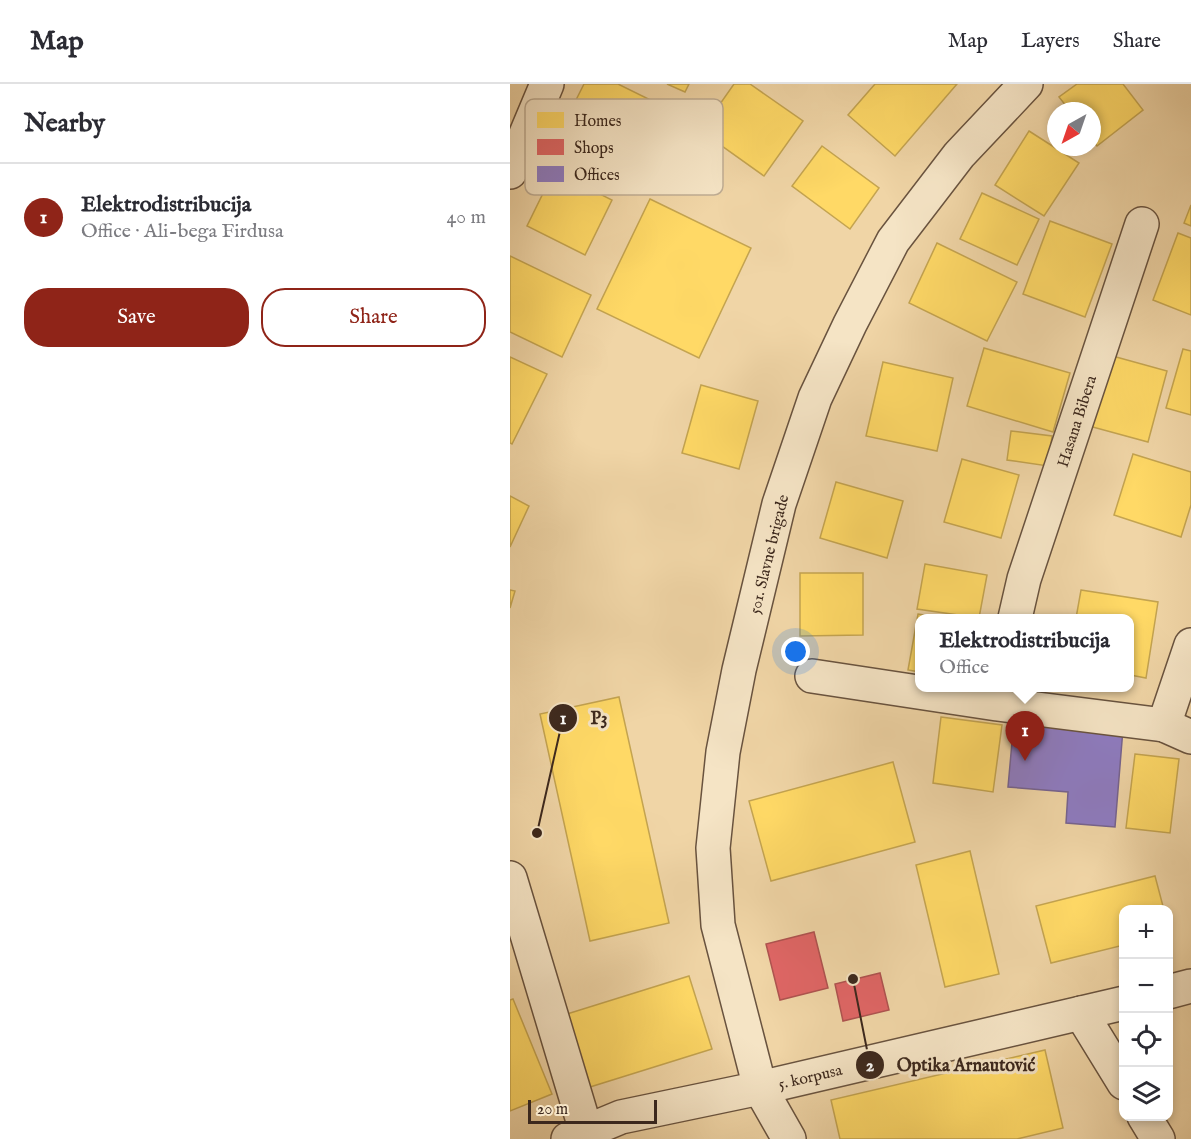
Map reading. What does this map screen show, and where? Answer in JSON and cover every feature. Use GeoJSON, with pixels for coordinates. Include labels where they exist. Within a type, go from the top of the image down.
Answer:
{"type":"FeatureCollection","features":[{"type":"Feature","properties":{"kind":"street"},"geometry":{"type":"LineString","coordinates":[[541,99],[547,84]]}},
{"type":"Feature","properties":{"kind":"street","name":"501. Slavne brigade"},"geometry":{"type":"LineString","coordinates":[[789,1139],[760,1088],[718,925],[713,848],[723,752],[739,670],[778,504],[815,398],[850,324],[893,241],[959,155],[1026,84]]}},
{"type":"Feature","properties":{"kind":"street"},"geometry":{"type":"LineString","coordinates":[[510,172],[525,136]]}},
{"type":"Feature","properties":{"kind":"street","name":"Hasana Bibera"},"geometry":{"type":"LineString","coordinates":[[1016,614],[1024,579],[1142,224]]}},
{"type":"Feature","properties":{"kind":"street"},"geometry":{"type":"LineString","coordinates":[[962,692],[999,696],[1178,731],[1191,645]]}},
{"type":"Feature","properties":{"kind":"street"},"geometry":{"type":"LineString","coordinates":[[812,676],[915,687]]}},
{"type":"Feature","properties":{"kind":"street"},"geometry":{"type":"LineString","coordinates":[[510,878],[577,1135]]}},
{"type":"Feature","properties":{"kind":"street"},"geometry":{"type":"LineString","coordinates":[[1173,991],[1191,986]]}},
{"type":"Feature","properties":{"kind":"street","name":"5. korpusa"},"geometry":{"type":"LineString","coordinates":[[577,1135],[621,1117],[760,1088],[1119,1004]]}},
{"type":"Feature","properties":{"kind":"street"},"geometry":{"type":"LineString","coordinates":[[1081,1013],[1119,1075]]}},
{"type":"Feature","properties":{"kind":"street"},"geometry":{"type":"LineString","coordinates":[[1147,1121],[1158,1139]]}},
{"type":"Feature","properties":{"kind":"building: Homes"},"geometry":{"type":"Polygon","coordinates":[[[584,84],[618,84],[648,99],[576,99],[584,84]]]}},
{"type":"Feature","properties":{"kind":"building: Homes"},"geometry":{"type":"Polygon","coordinates":[[[667,84],[689,84],[685,92],[667,84]]]}},
{"type":"Feature","properties":{"kind":"building: Homes"},"geometry":{"type":"Polygon","coordinates":[[[734,84],[750,84],[803,121],[764,176],[723,147],[723,100],[734,84]]]}},
{"type":"Feature","properties":{"kind":"building: Homes"},"geometry":{"type":"Polygon","coordinates":[[[875,84],[957,84],[895,156],[848,115],[875,84]]]}},
{"type":"Feature","properties":{"kind":"building: Homes"},"geometry":{"type":"Polygon","coordinates":[[[1077,84],[1123,84],[1143,110],[1101,143],[1101,102],[1063,102],[1059,97],[1077,84]]]}},
{"type":"Feature","properties":{"kind":"building: Homes"},"geometry":{"type":"Polygon","coordinates":[[[1029,131],[1047,143],[1047,156],[1068,156],[1079,163],[1044,216],[995,185],[1029,131]]]}},
{"type":"Feature","properties":{"kind":"building: Homes"},"geometry":{"type":"Polygon","coordinates":[[[822,146],[879,188],[850,229],[792,186],[822,146]]]}},
{"type":"Feature","properties":{"kind":"building: Homes"},"geometry":{"type":"Polygon","coordinates":[[[982,193],[1039,219],[1017,265],[960,239],[982,193]]]}},
{"type":"Feature","properties":{"kind":"building: Homes"},"geometry":{"type":"Polygon","coordinates":[[[542,195],[602,195],[612,200],[585,255],[527,226],[542,195]]]}},
{"type":"Feature","properties":{"kind":"building: Homes"},"geometry":{"type":"Polygon","coordinates":[[[650,199],[751,248],[699,358],[597,309],[650,199]]]}},
{"type":"Feature","properties":{"kind":"building: Homes"},"geometry":{"type":"Polygon","coordinates":[[[1191,205],[1191,226],[1184,223],[1191,205]]]}},
{"type":"Feature","properties":{"kind":"building: Homes"},"geometry":{"type":"Polygon","coordinates":[[[1050,221],[1112,244],[1085,317],[1023,294],[1050,221]]]}},
{"type":"Feature","properties":{"kind":"building: Homes"},"geometry":{"type":"Polygon","coordinates":[[[1178,233],[1191,238],[1191,315],[1153,300],[1178,233]]]}},
{"type":"Feature","properties":{"kind":"building: Homes"},"geometry":{"type":"Polygon","coordinates":[[[937,243],[1017,282],[987,341],[909,303],[937,243]]]}},
{"type":"Feature","properties":{"kind":"building: Homes"},"geometry":{"type":"Polygon","coordinates":[[[510,256],[591,295],[562,357],[510,332],[510,256]]]}},
{"type":"Feature","properties":{"kind":"building: Homes"},"geometry":{"type":"Polygon","coordinates":[[[984,348],[1070,373],[1053,432],[967,406],[984,348]]]}},
{"type":"Feature","properties":{"kind":"building: Homes"},"geometry":{"type":"Polygon","coordinates":[[[1183,349],[1191,351],[1191,415],[1166,408],[1183,349]]]}},
{"type":"Feature","properties":{"kind":"building: Homes"},"geometry":{"type":"Polygon","coordinates":[[[1109,355],[1167,371],[1148,442],[1089,426],[1109,355]]]}},
{"type":"Feature","properties":{"kind":"building: Homes"},"geometry":{"type":"Polygon","coordinates":[[[510,357],[547,374],[512,444],[510,443],[510,357]]]}},
{"type":"Feature","properties":{"kind":"building: Homes"},"geometry":{"type":"Polygon","coordinates":[[[883,362],[953,378],[937,451],[866,436],[883,362]]]}},
{"type":"Feature","properties":{"kind":"building: Homes"},"geometry":{"type":"Polygon","coordinates":[[[701,385],[758,401],[739,469],[682,453],[701,385]]]}},
{"type":"Feature","properties":{"kind":"building: Homes"},"geometry":{"type":"Polygon","coordinates":[[[1011,431],[1052,436],[1048,466],[1007,460],[1011,431]]]}},
{"type":"Feature","properties":{"kind":"building: Homes"},"geometry":{"type":"Polygon","coordinates":[[[1133,454],[1191,472],[1191,505],[1181,537],[1114,515],[1133,454]]]}},
{"type":"Feature","properties":{"kind":"building: Homes"},"geometry":{"type":"Polygon","coordinates":[[[962,459],[1019,475],[1001,538],[944,522],[962,459]]]}},
{"type":"Feature","properties":{"kind":"building: Homes"},"geometry":{"type":"Polygon","coordinates":[[[836,482],[903,501],[887,558],[820,538],[836,482]]]}},
{"type":"Feature","properties":{"kind":"building: Homes"},"geometry":{"type":"Polygon","coordinates":[[[510,496],[529,506],[510,547],[510,496]]]}},
{"type":"Feature","properties":{"kind":"building: Homes"},"geometry":{"type":"Polygon","coordinates":[[[925,564],[987,575],[980,614],[951,614],[917,609],[925,564]]]}},
{"type":"Feature","properties":{"kind":"building: Homes"},"geometry":{"type":"Polygon","coordinates":[[[800,573],[863,573],[863,635],[800,636],[800,573]]]}},
{"type":"Feature","properties":{"kind":"building: Homes"},"geometry":{"type":"Polygon","coordinates":[[[510,590],[515,591],[510,608],[510,590]]]}},
{"type":"Feature","properties":{"kind":"building: Homes"},"geometry":{"type":"Polygon","coordinates":[[[1081,590],[1158,602],[1146,678],[1134,676],[1134,614],[1077,614],[1081,590]]]}},
{"type":"Feature","properties":{"kind":"building: Homes"},"geometry":{"type":"Polygon","coordinates":[[[915,631],[915,671],[908,670],[915,631]]]}},
{"type":"Feature","properties":{"kind":"building: Homes"},"geometry":{"type":"Polygon","coordinates":[[[619,697],[669,923],[590,941],[540,714],[619,697]]]}},
{"type":"Feature","properties":{"kind":"building: Homes"},"geometry":{"type":"Polygon","coordinates":[[[941,717],[1002,725],[993,792],[933,783],[941,717]]]}},
{"type":"Feature","properties":{"kind":"building: Homes"},"geometry":{"type":"Polygon","coordinates":[[[1135,754],[1179,759],[1170,833],[1126,828],[1135,754]]]}},
{"type":"Feature","properties":{"kind":"building: Homes"},"geometry":{"type":"Polygon","coordinates":[[[893,762],[915,842],[771,881],[749,801],[893,762]]]}},
{"type":"Feature","properties":{"kind":"building: Homes"},"geometry":{"type":"Polygon","coordinates":[[[970,851],[999,974],[945,987],[916,865],[970,851]]]}},
{"type":"Feature","properties":{"kind":"building: Homes"},"geometry":{"type":"Polygon","coordinates":[[[1155,876],[1163,905],[1119,905],[1119,946],[1051,963],[1036,906],[1155,876]]]}},
{"type":"Feature","properties":{"kind":"building: Homes"},"geometry":{"type":"Polygon","coordinates":[[[689,976],[712,1049],[590,1087],[567,1014],[689,976]]]}},
{"type":"Feature","properties":{"kind":"building: Homes"},"geometry":{"type":"Polygon","coordinates":[[[513,999],[552,1094],[510,1111],[510,1000],[513,999]]]}},
{"type":"Feature","properties":{"kind":"building: Homes"},"geometry":{"type":"Polygon","coordinates":[[[1045,1050],[1063,1128],[1017,1139],[840,1139],[831,1100],[1045,1050]]]}},
{"type":"Feature","properties":{"kind":"building: Shops"},"geometry":{"type":"Polygon","coordinates":[[[814,932],[828,988],[780,1000],[766,944],[814,932]]]}},
{"type":"Feature","properties":{"kind":"building: Shops"},"geometry":{"type":"Polygon","coordinates":[[[880,973],[889,1010],[843,1021],[835,984],[880,973]]]}},
{"type":"Feature","properties":{"kind":"building: Offices"},"geometry":{"type":"Polygon","coordinates":[[[1014,720],[1123,729],[1115,827],[1066,823],[1068,792],[1008,787],[1014,720]]]}},
{"type":"Feature","properties":{"kind":"place","name":"Elektrodistribucija"},"geometry":{"type":"Point","coordinates":[1025,761]}},
{"type":"Feature","properties":{"kind":"place","name":"P3"},"geometry":{"type":"Point","coordinates":[537,833]}},
{"type":"Feature","properties":{"kind":"place","name":"Optika Arnautović"},"geometry":{"type":"Point","coordinates":[853,979]}}]}
